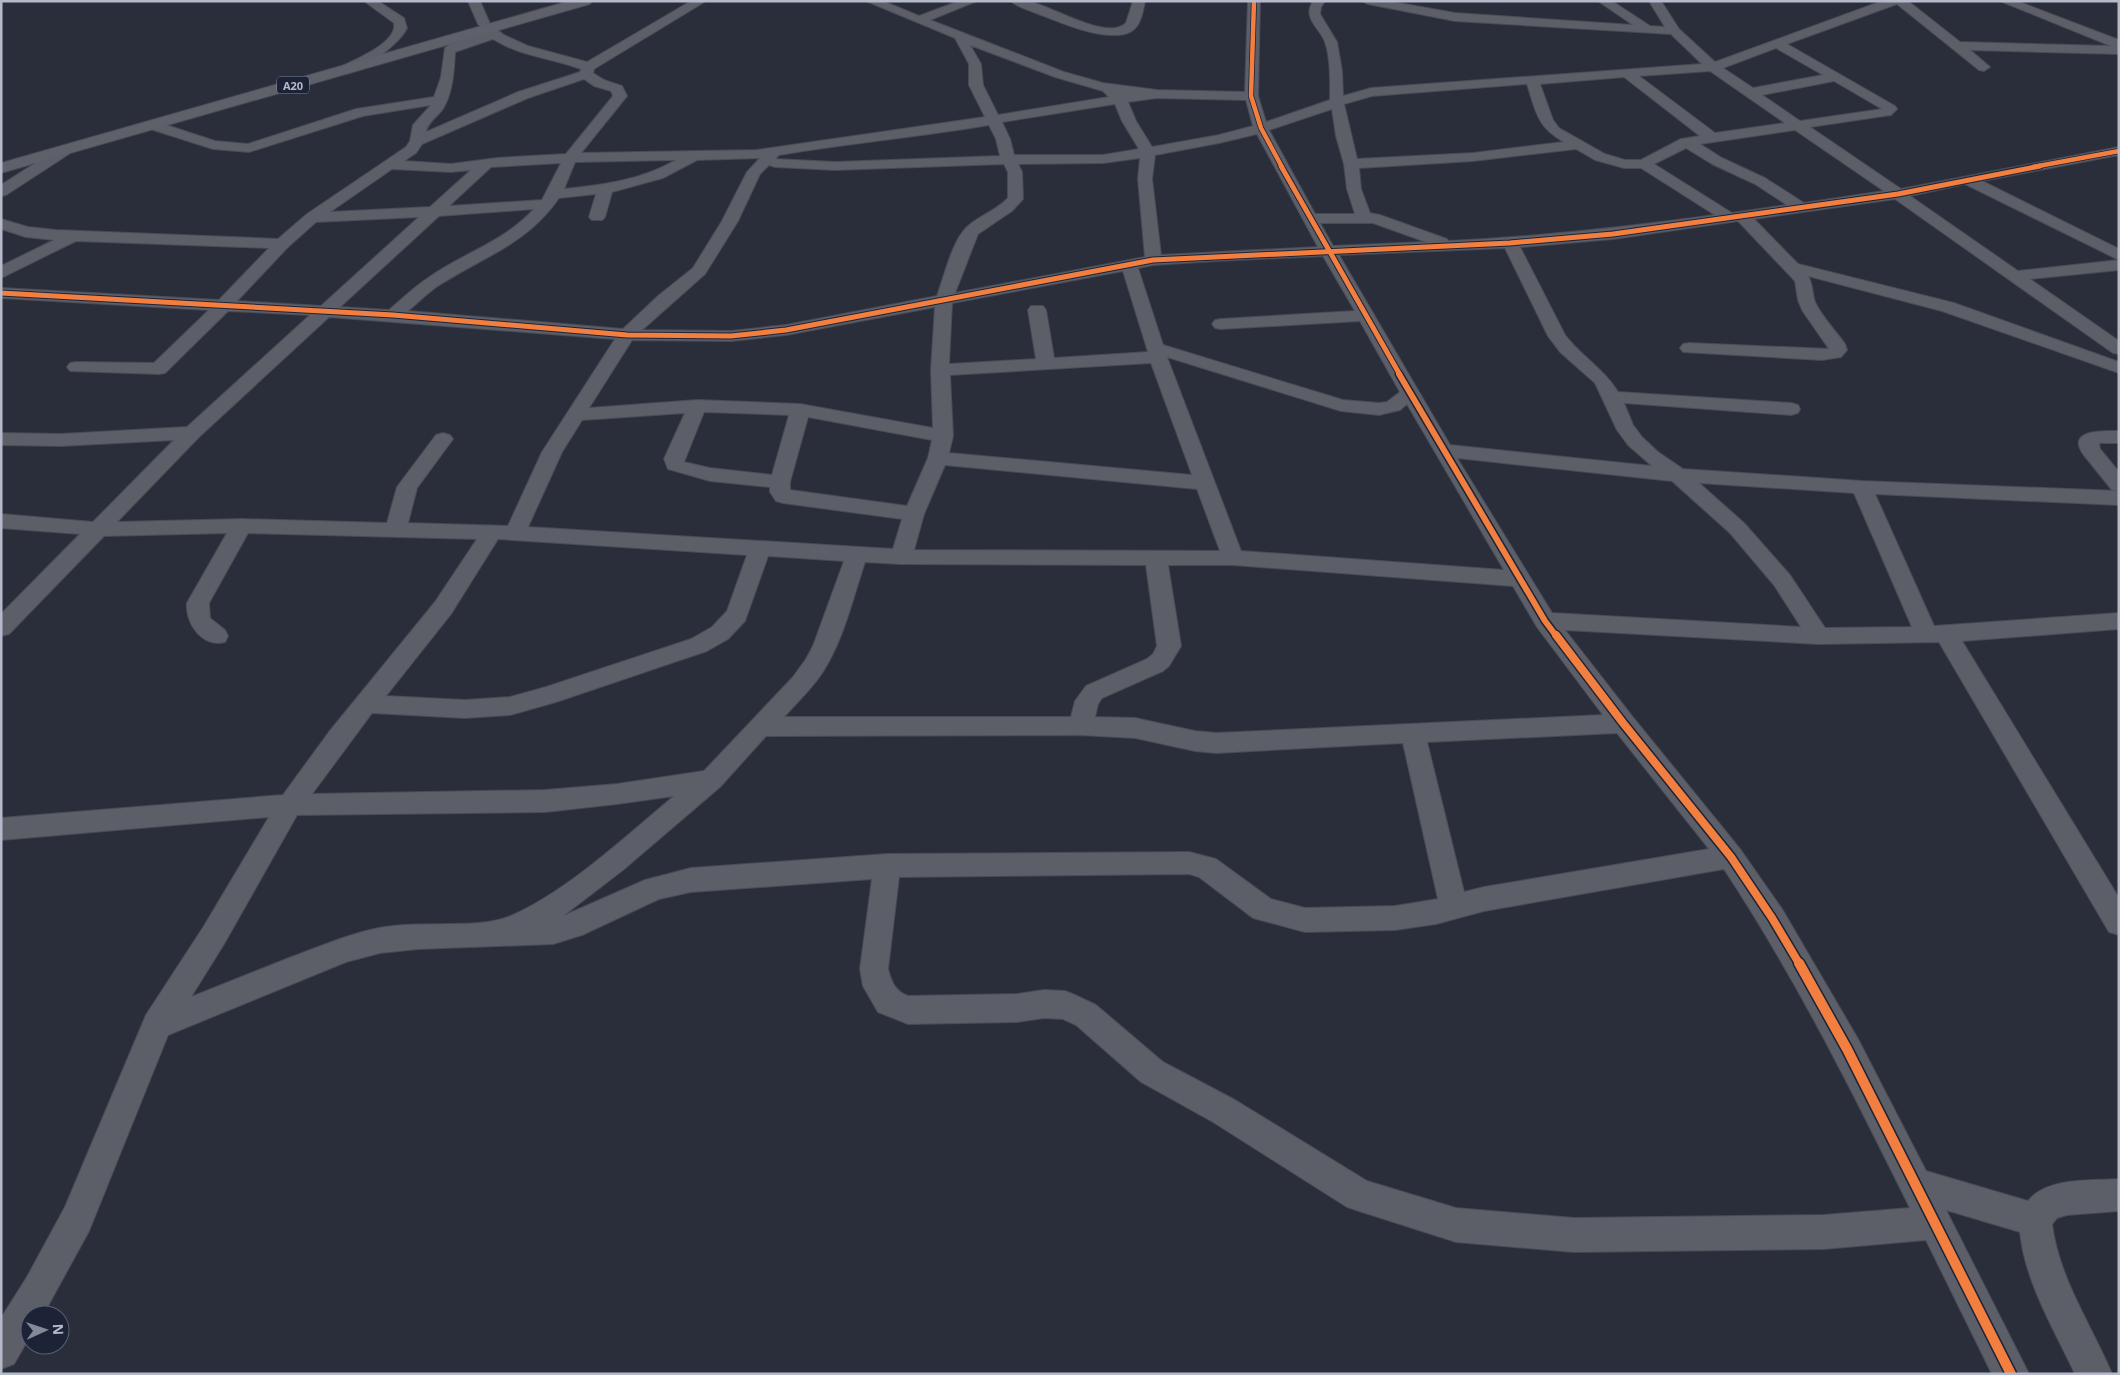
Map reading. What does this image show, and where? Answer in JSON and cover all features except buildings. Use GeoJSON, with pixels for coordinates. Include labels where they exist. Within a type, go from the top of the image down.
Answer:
{"type":"FeatureCollection","features":[{"type":"Feature","properties":{"kind":"main road","name":"A20"},"geometry":{"type":"LineString","coordinates":[[1,168],[343,71],[492,32],[585,1]]}},
{"type":"Feature","properties":{"kind":"street"},"geometry":{"type":"LineString","coordinates":[[343,71],[385,49],[402,30],[403,26],[400,21],[370,1]]}},
{"type":"Feature","properties":{"kind":"street"},"geometry":{"type":"LineString","coordinates":[[393,315],[434,282],[489,252],[527,226],[551,199],[565,174],[570,158],[620,96],[617,89],[599,83],[587,71],[570,60],[512,46],[492,32],[474,1]]}},
{"type":"Feature","properties":{"kind":"street"},"geometry":{"type":"LineString","coordinates":[[76,367],[159,369],[282,244],[312,217],[390,165],[414,146],[523,95],[587,71],[700,1]]}},
{"type":"Feature","properties":{"kind":"street"},"geometry":{"type":"LineString","coordinates":[[872,1],[1071,79],[1106,87],[1161,93],[1251,96]]}},
{"type":"Feature","properties":{"kind":"street"},"geometry":{"type":"LineString","coordinates":[[919,20],[971,1]]}},
{"type":"Feature","properties":{"kind":"street"},"geometry":{"type":"LineString","coordinates":[[1023,2],[1106,32],[1126,30],[1132,25],[1139,1]]}},
{"type":"Feature","properties":{"kind":"street"},"geometry":{"type":"LineString","coordinates":[[1254,1],[1251,96],[1260,128],[1310,219],[1443,450],[1545,621],[1623,723],[1731,857],[1772,918],[1847,1049],[2011,1374]]}},
{"type":"Feature","properties":{"kind":"street"},"geometry":{"type":"LineString","coordinates":[[1318,1],[1314,14],[1331,42],[1336,71],[1336,101],[1351,164],[1354,189],[1364,217]]}},
{"type":"Feature","properties":{"kind":"street"},"geometry":{"type":"LineString","coordinates":[[1368,1],[1455,17],[1674,30]]}},
{"type":"Feature","properties":{"kind":"street"},"geometry":{"type":"LineString","coordinates":[[1604,1],[1648,29]]}},
{"type":"Feature","properties":{"kind":"street"},"geometry":{"type":"LineString","coordinates":[[1655,1],[1674,30],[1713,67],[2119,349]]}},
{"type":"Feature","properties":{"kind":"street"},"geometry":{"type":"LineString","coordinates":[[390,165],[451,168],[497,162],[570,158],[773,153],[838,141],[886,150],[1008,160],[1054,158],[1103,159],[1191,145],[1260,128],[1336,101],[1380,90],[1713,67],[1894,1]]}},
{"type":"Feature","properties":{"kind":"street"},"geometry":{"type":"LineString","coordinates":[[1900,1],[1984,67]]}},
{"type":"Feature","properties":{"kind":"street"},"geometry":{"type":"LineString","coordinates":[[2006,1],[2119,45]]}},
{"type":"Feature","properties":{"kind":"street"},"geometry":{"type":"LineString","coordinates":[[418,166],[411,160],[414,146],[420,125],[438,106],[447,77],[449,51],[454,47],[492,32]]}},
{"type":"Feature","properties":{"kind":"street"},"geometry":{"type":"LineString","coordinates":[[901,557],[914,514],[938,458],[943,436],[944,405],[940,370],[944,300],[966,240],[972,232],[1007,208],[1015,199],[1015,172],[1008,160],[1003,139],[976,84],[975,64],[960,37]]}},
{"type":"Feature","properties":{"kind":"street"},"geometry":{"type":"LineString","coordinates":[[1644,164],[1686,142],[1710,137],[1800,126],[1886,112],[1890,109],[1888,106],[1776,43]]}},
{"type":"Feature","properties":{"kind":"street"},"geometry":{"type":"LineString","coordinates":[[1957,46],[2119,50]]}},
{"type":"Feature","properties":{"kind":"street"},"geometry":{"type":"LineString","coordinates":[[1626,73],[1710,137]]}},
{"type":"Feature","properties":{"kind":"street"},"geometry":{"type":"LineString","coordinates":[[1750,94],[1835,76]]}},
{"type":"Feature","properties":{"kind":"street"},"geometry":{"type":"LineString","coordinates":[[1532,80],[1548,126],[1600,157],[1613,162],[1644,164],[1736,217],[1792,266],[1803,281],[1806,300],[1811,310],[1836,344],[1838,350],[1835,353],[1822,355],[1689,348]]}},
{"type":"Feature","properties":{"kind":"street"},"geometry":{"type":"LineString","coordinates":[[1106,87],[1120,99],[1129,121],[1148,152],[1145,179],[1153,260]]}},
{"type":"Feature","properties":{"kind":"street"},"geometry":{"type":"LineString","coordinates":[[761,163],[804,163],[835,166],[886,150],[940,129],[1161,93]]}},
{"type":"Feature","properties":{"kind":"street"},"geometry":{"type":"LineString","coordinates":[[152,125],[213,145],[249,148],[361,112],[440,100]]}},
{"type":"Feature","properties":{"kind":"street"},"geometry":{"type":"LineString","coordinates":[[940,129],[976,133],[1003,139],[1054,158]]}},
{"type":"Feature","properties":{"kind":"street"},"geometry":{"type":"LineString","coordinates":[[1686,142],[1717,161],[1760,181],[1802,208]]}},
{"type":"Feature","properties":{"kind":"street"},"geometry":{"type":"LineString","coordinates":[[1351,164],[1473,157],[1577,145]]}},
{"type":"Feature","properties":{"kind":"street"},"geometry":{"type":"LineString","coordinates":[[1,192],[67,149]]}},
{"type":"Feature","properties":{"kind":"street"},"geometry":{"type":"LineString","coordinates":[[1,293],[393,315],[627,335],[731,336],[786,330],[1153,260],[1510,243],[1613,234],[1898,194],[1967,179],[2119,151]]}},
{"type":"Feature","properties":{"kind":"street"},"geometry":{"type":"LineString","coordinates":[[1,1351],[39,1289],[76,1219],[157,1025],[214,935],[290,805],[503,532],[627,335],[664,300],[699,271],[730,221],[754,172],[773,153]]}},
{"type":"Feature","properties":{"kind":"street"},"geometry":{"type":"LineString","coordinates":[[312,217],[434,212],[551,199],[634,184],[657,177],[694,156]]}},
{"type":"Feature","properties":{"kind":"street"},"geometry":{"type":"LineString","coordinates":[[1,628],[192,433],[328,311],[485,165]]}},
{"type":"Feature","properties":{"kind":"street"},"geometry":{"type":"LineString","coordinates":[[451,168],[468,179]]}},
{"type":"Feature","properties":{"kind":"street"},"geometry":{"type":"LineString","coordinates":[[1967,179],[2119,254]]}},
{"type":"Feature","properties":{"kind":"street"},"geometry":{"type":"LineString","coordinates":[[597,217],[605,189]]}},
{"type":"Feature","properties":{"kind":"street"},"geometry":{"type":"LineString","coordinates":[[333,203],[343,216]]}},
{"type":"Feature","properties":{"kind":"street"},"geometry":{"type":"LineString","coordinates":[[1310,219],[1364,217],[1384,220],[1451,246]]}},
{"type":"Feature","properties":{"kind":"street"},"geometry":{"type":"LineString","coordinates":[[1,224],[26,232],[75,236],[282,244]]}},
{"type":"Feature","properties":{"kind":"street"},"geometry":{"type":"LineString","coordinates":[[1,274],[75,236]]}},
{"type":"Feature","properties":{"kind":"street"},"geometry":{"type":"LineString","coordinates":[[1510,243],[1557,336],[1566,348],[1602,380],[1612,397],[1624,426],[1635,441],[1651,456],[1678,475],[1737,528],[1782,580],[1820,636]]}},
{"type":"Feature","properties":{"kind":"street"},"geometry":{"type":"LineString","coordinates":[[1129,264],[1157,352],[1233,558]]}},
{"type":"Feature","properties":{"kind":"street"},"geometry":{"type":"LineString","coordinates":[[1792,266],[1948,307],[2119,368]]}},
{"type":"Feature","properties":{"kind":"street"},"geometry":{"type":"LineString","coordinates":[[2015,276],[2119,266]]}},
{"type":"Feature","properties":{"kind":"street"},"geometry":{"type":"LineString","coordinates":[[1038,310],[1046,363]]}},
{"type":"Feature","properties":{"kind":"street"},"geometry":{"type":"LineString","coordinates":[[1221,324],[1366,316]]}},
{"type":"Feature","properties":{"kind":"street"},"geometry":{"type":"LineString","coordinates":[[940,370],[1046,363],[1157,352],[1340,405],[1379,409],[1393,406],[1411,393]]}},
{"type":"Feature","properties":{"kind":"street"},"geometry":{"type":"LineString","coordinates":[[1612,397],[1791,409]]}},
{"type":"Feature","properties":{"kind":"street"},"geometry":{"type":"LineString","coordinates":[[576,414],[697,406],[800,410],[943,436]]}},
{"type":"Feature","properties":{"kind":"street"},"geometry":{"type":"LineString","coordinates":[[697,406],[674,459],[675,464],[681,468],[698,472],[780,482]]}},
{"type":"Feature","properties":{"kind":"street"},"geometry":{"type":"LineString","coordinates":[[800,410],[780,482],[780,492],[790,497],[914,514]]}},
{"type":"Feature","properties":{"kind":"street"},"geometry":{"type":"LineString","coordinates":[[1,439],[61,440],[192,433]]}},
{"type":"Feature","properties":{"kind":"street"},"geometry":{"type":"LineString","coordinates":[[2119,437],[2096,437],[2089,440],[2088,443],[2090,450],[2119,485]]}},
{"type":"Feature","properties":{"kind":"street"},"geometry":{"type":"LineString","coordinates":[[396,529],[407,487],[443,439]]}},
{"type":"Feature","properties":{"kind":"street"},"geometry":{"type":"LineString","coordinates":[[1443,450],[1678,475],[1862,487],[2119,498]]}},
{"type":"Feature","properties":{"kind":"street"},"geometry":{"type":"LineString","coordinates":[[938,458],[1204,483]]}},
{"type":"Feature","properties":{"kind":"street"},"geometry":{"type":"LineString","coordinates":[[1862,487],[1937,634],[2119,923]]}},
{"type":"Feature","properties":{"kind":"street"},"geometry":{"type":"LineString","coordinates":[[1,521],[99,529],[242,526],[503,532],[901,557],[1233,558],[1519,579]]}},
{"type":"Feature","properties":{"kind":"street"},"geometry":{"type":"LineString","coordinates":[[217,636],[203,626],[196,614],[198,603],[242,526]]}},
{"type":"Feature","properties":{"kind":"street"},"geometry":{"type":"LineString","coordinates":[[367,704],[465,709],[510,706],[548,696],[700,645],[720,633],[737,615],[760,549]]}},
{"type":"Feature","properties":{"kind":"street"},"geometry":{"type":"LineString","coordinates":[[493,934],[520,925],[552,908],[614,862],[712,780],[762,727],[815,665],[825,646],[857,555]]}},
{"type":"Feature","properties":{"kind":"street"},"geometry":{"type":"LineString","coordinates":[[1080,726],[1087,702],[1094,692],[1155,665],[1161,660],[1169,646],[1156,559]]}},
{"type":"Feature","properties":{"kind":"street"},"geometry":{"type":"LineString","coordinates":[[1545,621],[1820,636],[1937,634],[2119,621]]}},
{"type":"Feature","properties":{"kind":"street"},"geometry":{"type":"LineString","coordinates":[[762,727],[1080,726],[1135,728],[1195,741],[1216,743],[1623,723]]}},
{"type":"Feature","properties":{"kind":"street"},"geometry":{"type":"LineString","coordinates":[[1413,734],[1454,907]]}},
{"type":"Feature","properties":{"kind":"street"},"geometry":{"type":"LineString","coordinates":[[1,829],[290,805],[545,801],[617,794],[712,780]]}},
{"type":"Feature","properties":{"kind":"street"},"geometry":{"type":"LineString","coordinates":[[157,1025],[343,950],[380,940],[418,936],[553,931],[572,926],[597,912],[655,888],[691,880],[887,866],[1188,863],[1206,867],[1262,909],[1305,920],[1395,918],[1436,912],[1484,899],[1731,857]]}},
{"type":"Feature","properties":{"kind":"street"},"geometry":{"type":"LineString","coordinates":[[887,866],[874,969],[878,986],[888,1002],[908,1010],[1017,1008],[1044,1004],[1065,1005],[1086,1015],[1152,1072],[1224,1111],[1359,1195],[1456,1225],[1574,1235],[1806,1232],[1935,1223]]}},
{"type":"Feature","properties":{"kind":"street"},"geometry":{"type":"LineString","coordinates":[[1915,1184],[2035,1220]]}},
{"type":"Feature","properties":{"kind":"street"},"geometry":{"type":"LineString","coordinates":[[2094,1374],[2049,1280],[2038,1247],[2035,1220],[2047,1204],[2066,1199],[2119,1195]]}},
{"type":"Feature","properties":{"kind":"cycle path"},"geometry":{"type":"LineString","coordinates":[[1254,1],[1251,96],[1261,128],[1310,219],[1443,450],[1545,621],[1623,723],[1731,857],[1772,918],[1847,1049],[2011,1374]]}},
{"type":"Feature","properties":{"kind":"cycle path"},"geometry":{"type":"LineString","coordinates":[[1,293],[393,315],[627,335],[731,336],[786,330],[1153,260],[1510,243],[1613,234],[1898,194],[1967,179],[2119,151]]}}]}
